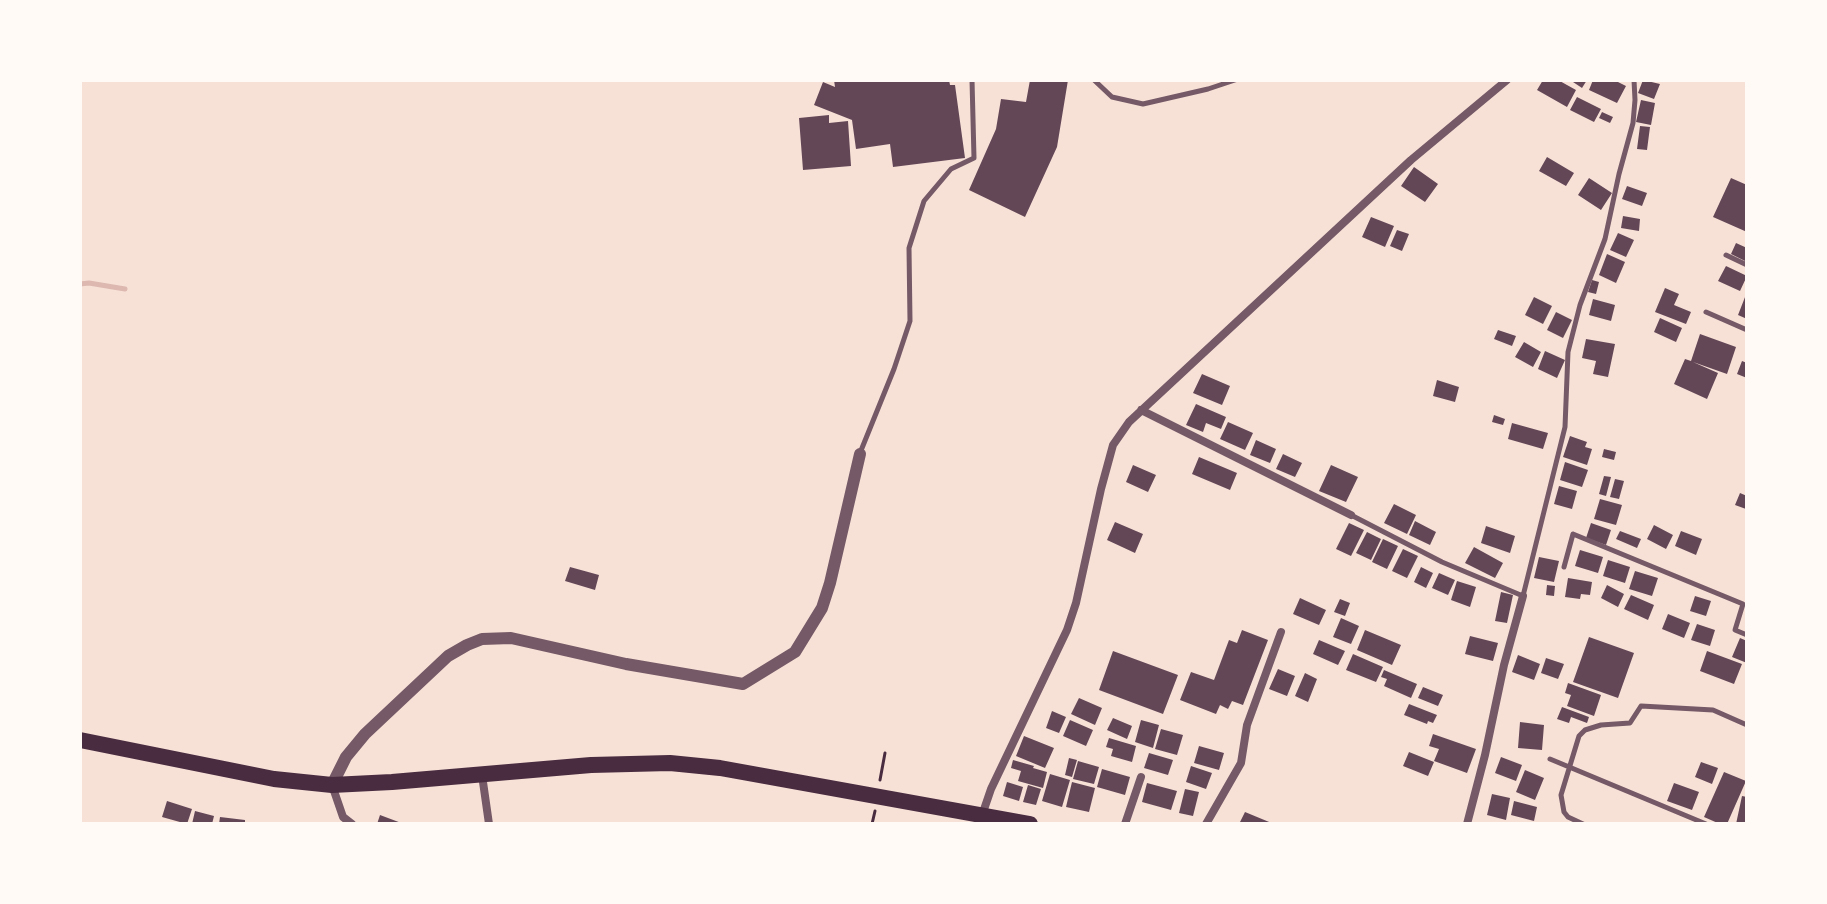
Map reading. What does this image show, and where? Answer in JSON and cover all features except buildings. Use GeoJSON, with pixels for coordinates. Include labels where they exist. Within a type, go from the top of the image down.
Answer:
{"type":"FeatureCollection","features":[{"type":"Feature","properties":{"kind":"highway"},"geometry":{"type":"LineString","coordinates":[[80,740],[274,779],[332,785],[616,764],[670,763],[720,768],[980,820],[1030,824]]}},
{"type":"Feature","properties":{"kind":"street"},"geometry":{"type":"LineString","coordinates":[[980,820],[991,789],[1067,630],[1113,445],[1129,422],[1411,160],[1507,80]]}},
{"type":"Feature","properties":{"kind":"street"},"geometry":{"type":"LineString","coordinates":[[1141,410],[1351,515]]}},
{"type":"Feature","properties":{"kind":"street"},"geometry":{"type":"LineString","coordinates":[[352,824],[343,817],[332,785],[346,757],[365,734],[448,656],[482,639],[511,638],[626,664],[743,684],[795,652],[822,608],[860,454]]}},
{"type":"Feature","properties":{"kind":"street"},"geometry":{"type":"LineString","coordinates":[[1467,824],[1523,596]]}},
{"type":"Feature","properties":{"kind":"street"},"geometry":{"type":"LineString","coordinates":[[1206,824],[1241,763],[1247,725],[1281,632]]}},
{"type":"Feature","properties":{"kind":"street"},"geometry":{"type":"LineString","coordinates":[[481,774],[489,824]]}},
{"type":"Feature","properties":{"kind":"street"},"geometry":{"type":"LineString","coordinates":[[1125,824],[1141,777]]}},
{"type":"Feature","properties":{"kind":"lane"},"geometry":{"type":"LineString","coordinates":[[860,454],[910,321],[909,248],[924,201],[951,169],[974,158],[972,80]]}},
{"type":"Feature","properties":{"kind":"lane"},"geometry":{"type":"LineString","coordinates":[[1094,80],[1112,97],[1143,104],[1235,80]]}},
{"type":"Feature","properties":{"kind":"lane"},"geometry":{"type":"LineString","coordinates":[[1351,515],[1442,562],[1523,596],[1565,427],[1568,352],[1580,305],[1605,239],[1633,123],[1634,80]]}},
{"type":"Feature","properties":{"kind":"lane"},"geometry":{"type":"LineString","coordinates":[[1726,255],[1747,265]]}},
{"type":"Feature","properties":{"kind":"lane"},"geometry":{"type":"LineString","coordinates":[[1706,312],[1747,330]]}},
{"type":"Feature","properties":{"kind":"lane"},"geometry":{"type":"LineString","coordinates":[[1564,567],[1573,534],[1743,604],[1735,630],[1747,635]]}},
{"type":"Feature","properties":{"kind":"lane"},"geometry":{"type":"LineString","coordinates":[[1583,824],[1567,821],[1561,795],[1579,736],[1585,730],[1601,725],[1630,723],[1641,706],[1713,710],[1747,725]]}},
{"type":"Feature","properties":{"kind":"lane"},"geometry":{"type":"LineString","coordinates":[[1550,759],[1706,824]]}},
{"type":"Feature","properties":{"kind":"waterway"},"geometry":{"type":"LineString","coordinates":[[80,284],[125,289]]}}]}
